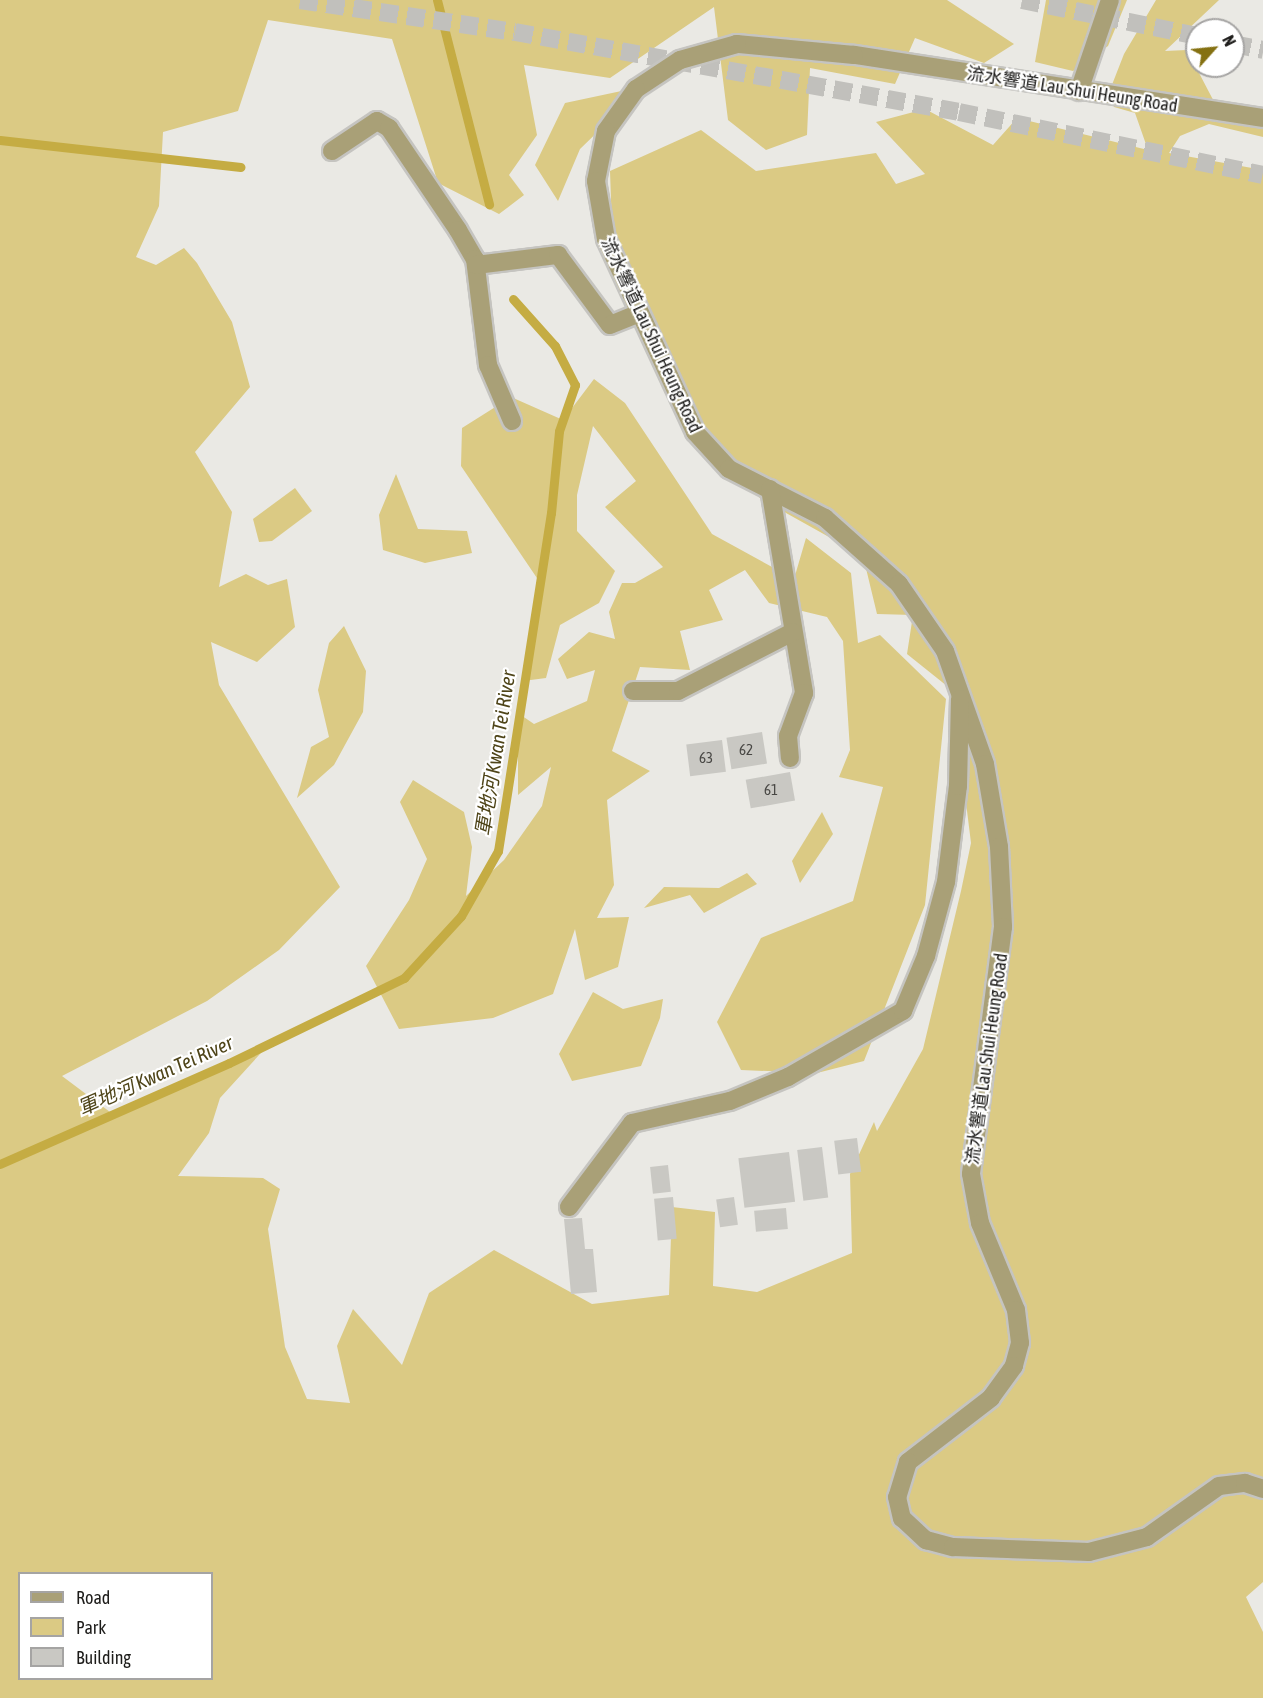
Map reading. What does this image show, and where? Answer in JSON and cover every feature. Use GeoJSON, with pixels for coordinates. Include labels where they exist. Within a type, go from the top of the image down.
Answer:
{"type":"FeatureCollection","features":[{"type":"Feature","properties":{"kind":"street"},"geometry":{"type":"LineString","coordinates":[[1079,91],[1110,0]]}},
{"type":"Feature","properties":{"kind":"street","name":"流水響道 Lau Shui Heung Road"},"geometry":{"type":"LineString","coordinates":[[1263,118],[757,44],[712,48],[668,65],[619,109],[597,168],[601,225],[639,313],[704,445],[729,470],[825,518],[881,564],[932,627],[960,687],[993,808],[1004,927],[997,1004],[974,1126],[972,1189],[1019,1322],[1020,1343],[1014,1366],[986,1404],[908,1462],[898,1485],[898,1508],[916,1534],[939,1544],[1089,1552],[1147,1537],[1219,1486],[1245,1483],[1263,1488]]}},
{"type":"Feature","properties":{"kind":"street"},"geometry":{"type":"LineString","coordinates":[[332,150],[368,122],[389,128],[476,265],[488,365],[512,421]]}},
{"type":"Feature","properties":{"kind":"street"},"geometry":{"type":"LineString","coordinates":[[476,265],[558,255],[610,325],[639,313]]}},
{"type":"Feature","properties":{"kind":"street"},"geometry":{"type":"LineString","coordinates":[[770,489],[804,693],[788,736],[790,758]]}},
{"type":"Feature","properties":{"kind":"street"},"geometry":{"type":"LineString","coordinates":[[633,691],[678,691],[793,632]]}},
{"type":"Feature","properties":{"kind":"street"},"geometry":{"type":"LineString","coordinates":[[569,1207],[632,1123],[730,1101],[788,1077],[903,1011],[926,956],[946,882],[958,786],[960,687]]}},
{"type":"Feature","properties":{"kind":"green space"},"geometry":{"type":"Polygon","coordinates":[[[0,0],[947,0],[1014,44],[984,63],[915,38],[895,84],[810,68],[807,135],[766,150],[728,120],[714,7],[610,78],[524,65],[537,135],[509,175],[524,195],[499,214],[438,183],[392,39],[268,20],[238,111],[163,132],[159,206],[136,257],[156,265],[184,248],[197,263],[232,322],[250,387],[195,452],[232,512],[219,587],[246,574],[268,585],[287,579],[295,627],[257,662],[211,642],[219,685],[340,887],[279,950],[207,1001],[62,1076],[114,1115],[270,1043],[220,1098],[209,1133],[178,1176],[263,1178],[280,1189],[268,1229],[285,1347],[307,1399],[350,1403],[337,1346],[353,1309],[402,1365],[429,1293],[494,1250],[592,1304],[669,1295],[672,1207],[715,1212],[713,1286],[757,1292],[852,1253],[850,1174],[874,1122],[877,1131],[923,1049],[961,891],[971,843],[952,690],[907,654],[913,615],[877,614],[863,556],[761,499],[697,437],[612,229],[610,171],[701,130],[756,171],[876,153],[896,184],[925,174],[876,122],[925,109],[993,145],[1017,118],[1148,150],[1135,113],[1114,107],[1108,95],[1124,54],[1156,0],[1219,0],[1200,18],[1185,18],[1185,32],[1165,51],[1185,50],[1185,78],[1202,78],[1221,115],[1263,118],[1263,137],[1209,124],[1180,136],[1169,153],[1263,170],[1263,1582],[1246,1597],[1263,1632],[1263,1698],[0,1698],[0,0]]]}},
{"type":"Feature","properties":{"kind":"green space"},"geometry":{"type":"Polygon","coordinates":[[[1046,0],[1127,0],[1108,46],[1073,71],[1035,62],[1046,0]]]}},
{"type":"Feature","properties":{"kind":"green space"},"geometry":{"type":"Polygon","coordinates":[[[645,86],[580,149],[558,201],[535,165],[565,103],[645,86]]]}},
{"type":"Feature","properties":{"kind":"green space"},"geometry":{"type":"Polygon","coordinates":[[[594,379],[625,403],[712,534],[794,579],[806,538],[851,573],[858,643],[880,635],[946,699],[925,905],[864,1061],[817,1073],[741,1070],[717,1022],[761,938],[853,901],[883,787],[839,777],[850,750],[843,641],[827,617],[769,603],[745,570],[709,590],[723,620],[680,631],[690,670],[640,667],[612,751],[650,771],[607,800],[614,885],[597,918],[629,917],[618,967],[585,980],[575,929],[553,994],[493,1018],[399,1029],[366,966],[409,900],[427,859],[400,802],[413,780],[464,812],[472,847],[466,896],[504,860],[542,806],[551,767],[518,795],[518,713],[534,724],[587,701],[595,670],[567,679],[558,659],[589,632],[615,639],[609,612],[622,583],[635,583],[663,567],[605,507],[636,481],[593,426],[577,495],[577,531],[615,571],[599,603],[560,625],[546,678],[523,681],[541,584],[461,466],[462,428],[511,397],[563,420],[594,379]]]}},
{"type":"Feature","properties":{"kind":"green space"},"geometry":{"type":"Polygon","coordinates":[[[396,474],[418,529],[467,531],[472,553],[425,563],[383,550],[379,515],[396,474]]]}},
{"type":"Feature","properties":{"kind":"green space"},"geometry":{"type":"Polygon","coordinates":[[[295,488],[312,511],[272,541],[259,542],[253,519],[295,488]]]}},
{"type":"Feature","properties":{"kind":"green space"},"geometry":{"type":"Polygon","coordinates":[[[344,626],[366,671],[363,712],[334,765],[297,798],[311,747],[329,737],[318,690],[329,643],[344,626]]]}},
{"type":"Feature","properties":{"kind":"green space"},"geometry":{"type":"Polygon","coordinates":[[[822,812],[833,834],[800,883],[792,861],[822,812]]]}},
{"type":"Feature","properties":{"kind":"green space"},"geometry":{"type":"Polygon","coordinates":[[[747,873],[757,884],[704,913],[690,895],[644,908],[664,887],[719,888],[747,873]]]}},
{"type":"Feature","properties":{"kind":"green space"},"geometry":{"type":"Polygon","coordinates":[[[593,992],[623,1009],[663,999],[660,1018],[641,1066],[572,1081],[559,1054],[593,992]]]}},
{"type":"Feature","properties":{"kind":"building"},"geometry":{"type":"Polygon","coordinates":[[[762,732],[767,764],[731,769],[726,738],[762,732]]]}},
{"type":"Feature","properties":{"kind":"building"},"geometry":{"type":"Polygon","coordinates":[[[722,740],[726,772],[690,776],[686,744],[722,740]]]}},
{"type":"Feature","properties":{"kind":"building"},"geometry":{"type":"Polygon","coordinates":[[[790,772],[795,801],[751,808],[746,780],[790,772]]]}},
{"type":"Feature","properties":{"kind":"building"},"geometry":{"type":"Polygon","coordinates":[[[857,1138],[861,1172],[838,1175],[834,1141],[857,1138]]]}},
{"type":"Feature","properties":{"kind":"building"},"geometry":{"type":"Polygon","coordinates":[[[822,1147],[828,1198],[803,1201],[797,1150],[822,1147]]]}},
{"type":"Feature","properties":{"kind":"building"},"geometry":{"type":"Polygon","coordinates":[[[789,1152],[795,1202],[744,1208],[738,1158],[789,1152]]]}},
{"type":"Feature","properties":{"kind":"building"},"geometry":{"type":"Polygon","coordinates":[[[668,1165],[671,1192],[653,1194],[650,1167],[668,1165]]]}},
{"type":"Feature","properties":{"kind":"building"},"geometry":{"type":"Polygon","coordinates":[[[673,1197],[677,1239],[658,1240],[654,1199],[673,1197]]]}},
{"type":"Feature","properties":{"kind":"building"},"geometry":{"type":"Polygon","coordinates":[[[734,1197],[738,1225],[720,1227],[716,1200],[734,1197]]]}},
{"type":"Feature","properties":{"kind":"building"},"geometry":{"type":"Polygon","coordinates":[[[786,1208],[788,1229],[756,1232],[754,1211],[786,1208]]]}},
{"type":"Feature","properties":{"kind":"building"},"geometry":{"type":"Polygon","coordinates":[[[582,1218],[585,1249],[593,1249],[597,1292],[571,1294],[564,1219],[582,1218]]]}},
{"type":"Feature","properties":{"kind":"waterway","name":"軍地河 Kwan Tei River"},"geometry":{"type":"LineString","coordinates":[[437,0],[489,204]]}},
{"type":"Feature","properties":{"kind":"waterway"},"geometry":{"type":"LineString","coordinates":[[0,140],[240,167]]}},
{"type":"Feature","properties":{"kind":"waterway","name":"軍地河 Kwan Tei River"},"geometry":{"type":"LineString","coordinates":[[0,1164],[229,1063],[404,978],[461,916],[498,851],[551,513],[559,431],[575,385],[555,346],[513,299]]}},
{"type":"Feature","properties":{"kind":"tunnel"},"geometry":{"type":"LineString","coordinates":[[300,0],[515,32],[959,112],[1263,175]]}},
{"type":"Feature","properties":{"kind":"tunnel"},"geometry":{"type":"LineString","coordinates":[[1022,0],[1185,34]]}},
{"type":"Feature","properties":{"kind":"tunnel"},"geometry":{"type":"LineString","coordinates":[[1245,46],[1263,50]]}}]}
